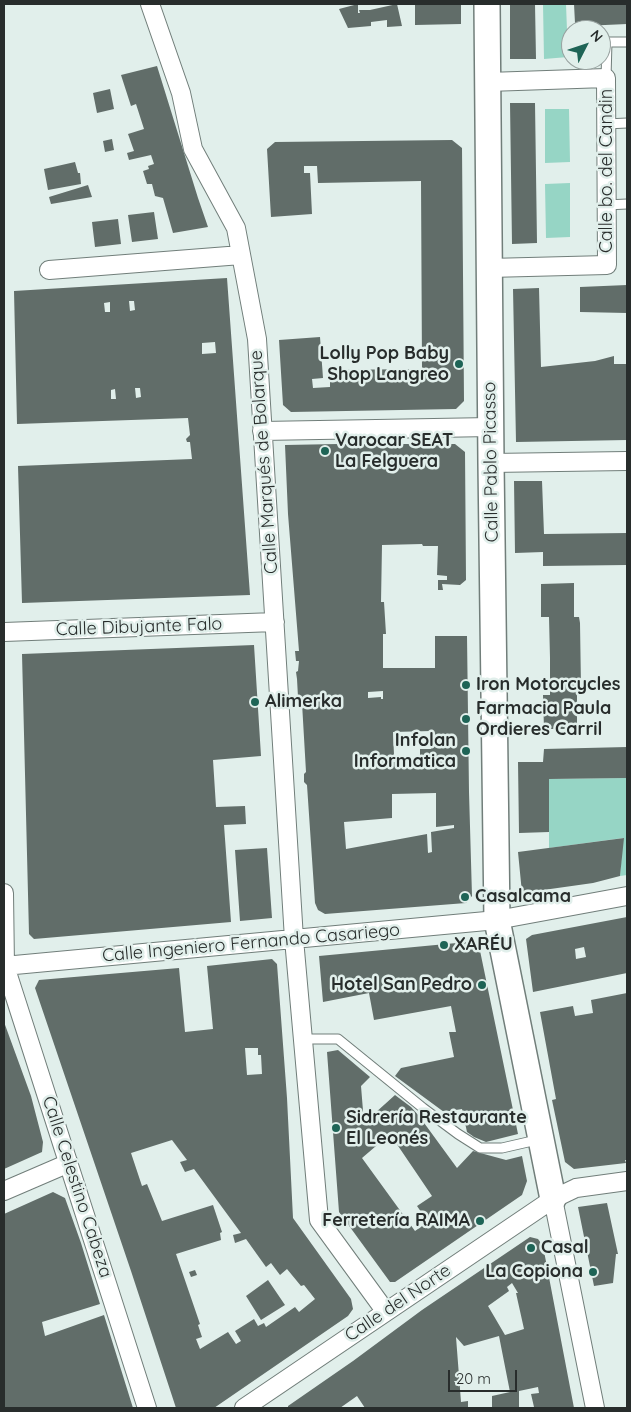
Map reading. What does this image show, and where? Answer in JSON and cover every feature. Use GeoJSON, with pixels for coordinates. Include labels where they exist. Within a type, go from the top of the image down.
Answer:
{"type":"FeatureCollection","features":[{"type":"Feature","properties":{"kind":"street","name":"Calle Marqués de Bolarque"},"geometry":{"type":"LineString","coordinates":[[150,4],[180,93],[193,149],[236,228],[256,339],[294,939],[319,1220],[386,1312]]}},
{"type":"Feature","properties":{"kind":"street","name":"Calle Pablo Picasso"},"geometry":{"type":"LineString","coordinates":[[487,4],[490,463],[497,920],[553,1199]]}},
{"type":"Feature","properties":{"kind":"street","name":"Calle bo. del Candin"},"geometry":{"type":"LineString","coordinates":[[488,82],[606,78],[607,264],[489,268]]}},
{"type":"Feature","properties":{"kind":"street"},"geometry":{"type":"LineString","coordinates":[[49,270],[241,255]]}},
{"type":"Feature","properties":{"kind":"street"},"geometry":{"type":"LineString","coordinates":[[262,431],[491,427]]}},
{"type":"Feature","properties":{"kind":"street"},"geometry":{"type":"LineString","coordinates":[[490,463],[627,461]]}},
{"type":"Feature","properties":{"kind":"street","name":"Calle Dibujante Falo"},"geometry":{"type":"LineString","coordinates":[[4,632],[275,622]]}},
{"type":"Feature","properties":{"kind":"street","name":"Calle Celestino Cabeza"},"geometry":{"type":"LineString","coordinates":[[4,893],[4,966],[69,1162],[147,1408]]}},
{"type":"Feature","properties":{"kind":"street","name":"Calle Ingeniero Fernando Casariego"},"geometry":{"type":"LineString","coordinates":[[4,966],[497,920],[627,896]]}},
{"type":"Feature","properties":{"kind":"street"},"geometry":{"type":"LineString","coordinates":[[4,1191],[69,1162]]}},
{"type":"Feature","properties":{"kind":"street","name":"Calle del Norte"},"geometry":{"type":"LineString","coordinates":[[244,1408],[262,1403],[386,1312],[553,1199],[576,1188],[627,1181]]}},
{"type":"Feature","properties":{"kind":"street"},"geometry":{"type":"LineString","coordinates":[[553,1199],[595,1408]]}},
{"type":"Feature","properties":{"kind":"lane"},"geometry":{"type":"LineString","coordinates":[[606,78],[607,42],[627,42]]}},
{"type":"Feature","properties":{"kind":"lane"},"geometry":{"type":"LineString","coordinates":[[606,124],[627,123]]}},
{"type":"Feature","properties":{"kind":"lane"},"geometry":{"type":"LineString","coordinates":[[606,205],[627,204]]}},
{"type":"Feature","properties":{"kind":"lane"},"geometry":{"type":"LineString","coordinates":[[303,1039],[338,1038],[423,1108],[480,1148],[502,1148],[541,1139]]}},
{"type":"Feature","properties":{"kind":"green space"},"geometry":{"type":"Polygon","coordinates":[[[543,4],[566,4],[567,20],[561,20],[561,58],[544,59],[543,4]]]}},
{"type":"Feature","properties":{"kind":"green space"},"geometry":{"type":"Polygon","coordinates":[[[545,109],[569,109],[570,162],[545,163],[545,109]]]}},
{"type":"Feature","properties":{"kind":"green space"},"geometry":{"type":"Polygon","coordinates":[[[570,183],[570,237],[546,238],[545,184],[570,183]]]}},
{"type":"Feature","properties":{"kind":"green space"},"geometry":{"type":"Polygon","coordinates":[[[627,778],[627,875],[620,876],[623,838],[549,848],[549,779],[627,778]]]}},
{"type":"Feature","properties":{"kind":"building"},"geometry":{"type":"Polygon","coordinates":[[[358,4],[358,13],[360,13],[359,10],[370,10],[397,4],[402,26],[387,27],[387,20],[371,22],[371,26],[348,28],[339,9],[358,4]]]}},
{"type":"Feature","properties":{"kind":"building"},"geometry":{"type":"Polygon","coordinates":[[[415,4],[461,4],[461,24],[415,25],[415,4]]]}},
{"type":"Feature","properties":{"kind":"building"},"geometry":{"type":"Polygon","coordinates":[[[510,4],[535,4],[536,59],[510,59],[510,4]]]}},
{"type":"Feature","properties":{"kind":"building"},"geometry":{"type":"Polygon","coordinates":[[[574,4],[627,4],[627,24],[611,25],[611,20],[575,20],[574,4]]]}},
{"type":"Feature","properties":{"kind":"building"},"geometry":{"type":"Polygon","coordinates":[[[157,66],[208,227],[173,233],[163,198],[155,196],[152,184],[147,184],[143,171],[149,169],[148,166],[154,164],[151,155],[129,160],[127,153],[134,151],[128,134],[144,129],[136,104],[131,106],[121,75],[157,66]]]}},
{"type":"Feature","properties":{"kind":"building"},"geometry":{"type":"Polygon","coordinates":[[[110,89],[114,109],[97,113],[93,93],[110,89]]]}},
{"type":"Feature","properties":{"kind":"building"},"geometry":{"type":"Polygon","coordinates":[[[510,103],[535,103],[537,243],[512,244],[510,103]]]}},
{"type":"Feature","properties":{"kind":"building"},"geometry":{"type":"Polygon","coordinates":[[[112,139],[114,150],[105,152],[103,141],[112,139]]]}},
{"type":"Feature","properties":{"kind":"building"},"geometry":{"type":"Polygon","coordinates":[[[452,140],[462,148],[464,401],[456,409],[291,412],[283,405],[279,340],[320,337],[323,378],[312,379],[313,388],[330,387],[330,370],[422,369],[421,181],[318,183],[317,166],[304,166],[304,173],[310,173],[312,214],[271,217],[267,149],[275,142],[452,140]]]}},
{"type":"Feature","properties":{"kind":"building"},"geometry":{"type":"Polygon","coordinates":[[[75,162],[78,173],[80,173],[81,184],[48,190],[44,169],[75,162]]]}},
{"type":"Feature","properties":{"kind":"building"},"geometry":{"type":"Polygon","coordinates":[[[88,185],[92,197],[51,204],[49,197],[88,185]]]}},
{"type":"Feature","properties":{"kind":"building"},"geometry":{"type":"Polygon","coordinates":[[[154,212],[158,239],[132,242],[128,215],[154,212]]]}},
{"type":"Feature","properties":{"kind":"building"},"geometry":{"type":"Polygon","coordinates":[[[118,219],[121,244],[95,247],[92,222],[118,219]]]}},
{"type":"Feature","properties":{"kind":"building"},"geometry":{"type":"Polygon","coordinates":[[[227,278],[250,595],[22,603],[18,466],[192,459],[190,442],[187,442],[186,439],[190,435],[188,418],[17,424],[14,291],[227,278]],[[129,301],[130,311],[135,310],[134,301],[129,301]],[[110,302],[104,303],[105,312],[110,312],[110,302]],[[215,342],[202,343],[202,354],[216,353],[215,342]],[[135,388],[136,398],[141,397],[140,388],[135,388]],[[115,389],[111,390],[111,399],[116,399],[115,389]]]}},
{"type":"Feature","properties":{"kind":"building"},"geometry":{"type":"Polygon","coordinates":[[[627,285],[627,313],[580,312],[580,287],[627,285]]]}},
{"type":"Feature","properties":{"kind":"building"},"geometry":{"type":"Polygon","coordinates":[[[539,288],[541,367],[595,361],[614,356],[614,364],[627,364],[627,440],[516,442],[513,289],[539,288]]]}},
{"type":"Feature","properties":{"kind":"building"},"geometry":{"type":"Polygon","coordinates":[[[455,444],[465,452],[466,580],[460,585],[442,584],[443,590],[438,590],[438,580],[447,580],[447,576],[437,575],[438,546],[423,546],[422,544],[382,545],[381,602],[384,602],[386,634],[383,634],[383,668],[435,668],[435,636],[467,636],[472,896],[466,903],[325,914],[318,910],[315,903],[307,785],[304,782],[304,774],[306,772],[302,697],[298,697],[296,672],[298,671],[299,661],[296,661],[295,651],[299,651],[288,514],[285,445],[455,444]],[[383,691],[368,692],[368,698],[381,697],[383,699],[383,691]],[[431,731],[393,732],[394,755],[391,755],[391,762],[420,762],[420,749],[431,749],[431,731]],[[436,793],[392,794],[392,818],[344,822],[346,849],[427,834],[428,853],[432,852],[431,832],[454,828],[454,825],[436,827],[436,793]]]}},
{"type":"Feature","properties":{"kind":"building"},"geometry":{"type":"Polygon","coordinates":[[[514,481],[542,481],[544,534],[627,533],[627,565],[543,566],[543,552],[515,553],[514,481]]]}},
{"type":"Feature","properties":{"kind":"building"},"geometry":{"type":"Polygon","coordinates":[[[574,583],[574,617],[579,617],[580,623],[581,688],[577,688],[577,729],[544,729],[543,695],[550,695],[550,658],[549,617],[541,617],[541,584],[574,583]]]}},
{"type":"Feature","properties":{"kind":"building"},"geometry":{"type":"Polygon","coordinates":[[[254,645],[261,756],[213,760],[216,807],[245,806],[246,824],[224,825],[231,922],[34,939],[29,934],[22,654],[254,645]]]}},
{"type":"Feature","properties":{"kind":"building"},"geometry":{"type":"Polygon","coordinates":[[[627,747],[627,778],[549,779],[549,832],[519,833],[518,762],[543,762],[544,749],[627,747]]]}},
{"type":"Feature","properties":{"kind":"building"},"geometry":{"type":"Polygon","coordinates":[[[624,838],[620,876],[593,883],[522,893],[518,852],[624,838]]]}},
{"type":"Feature","properties":{"kind":"building"},"geometry":{"type":"Polygon","coordinates":[[[267,848],[272,918],[240,921],[235,850],[267,848]]]}},
{"type":"Feature","properties":{"kind":"building"},"geometry":{"type":"Polygon","coordinates":[[[627,917],[627,973],[533,992],[526,939],[532,935],[627,917]],[[584,947],[575,949],[576,959],[586,957],[584,947]]]}},
{"type":"Feature","properties":{"kind":"building"},"geometry":{"type":"Polygon","coordinates":[[[478,941],[518,1134],[486,1142],[467,1132],[462,1109],[444,1112],[395,1076],[401,1068],[454,1057],[449,1032],[456,1032],[451,1006],[374,1020],[369,993],[323,1002],[319,956],[478,941]]]}},
{"type":"Feature","properties":{"kind":"building"},"geometry":{"type":"Polygon","coordinates":[[[272,959],[277,964],[287,1098],[293,1218],[351,1299],[353,1309],[348,1316],[214,1408],[176,1408],[35,988],[39,980],[179,968],[185,1032],[213,1029],[207,966],[272,959]],[[245,1048],[247,1075],[262,1074],[261,1055],[258,1055],[258,1048],[245,1048]],[[172,1140],[131,1153],[142,1186],[147,1184],[162,1221],[213,1205],[222,1232],[220,1233],[221,1240],[176,1254],[200,1324],[198,1325],[202,1337],[196,1339],[200,1349],[228,1332],[236,1344],[241,1341],[235,1331],[254,1319],[258,1326],[264,1323],[266,1327],[295,1307],[299,1312],[315,1299],[304,1285],[301,1286],[287,1269],[280,1275],[271,1263],[266,1267],[246,1239],[235,1243],[233,1235],[241,1233],[194,1169],[185,1172],[180,1162],[187,1160],[172,1140]]]}},
{"type":"Feature","properties":{"kind":"building"},"geometry":{"type":"Polygon","coordinates":[[[627,993],[627,1160],[625,1160],[626,1163],[574,1169],[565,1162],[552,1100],[556,1099],[540,1012],[573,1006],[575,1016],[593,1013],[591,1000],[627,993]]]}},
{"type":"Feature","properties":{"kind":"building"},"geometry":{"type":"Polygon","coordinates":[[[4,1022],[31,1096],[43,1142],[42,1152],[4,1169],[4,1022]]]}},
{"type":"Feature","properties":{"kind":"building"},"geometry":{"type":"Polygon","coordinates":[[[338,1050],[370,1077],[361,1086],[364,1123],[395,1095],[411,1107],[419,1116],[457,1168],[473,1151],[506,1160],[522,1156],[527,1181],[522,1195],[395,1282],[390,1282],[339,1212],[327,1052],[338,1050]],[[390,1134],[362,1158],[415,1231],[428,1222],[417,1206],[432,1196],[390,1134]]]}},
{"type":"Feature","properties":{"kind":"building"},"geometry":{"type":"Polygon","coordinates":[[[53,1192],[65,1198],[100,1304],[42,1322],[45,1336],[104,1315],[133,1408],[4,1408],[4,1214],[53,1192]]]}},
{"type":"Feature","properties":{"kind":"building"},"geometry":{"type":"Polygon","coordinates":[[[607,1203],[618,1254],[616,1254],[613,1283],[594,1286],[578,1207],[607,1203]]]}},
{"type":"Feature","properties":{"kind":"building"},"geometry":{"type":"Polygon","coordinates":[[[530,1237],[538,1239],[543,1246],[574,1408],[534,1407],[531,1394],[539,1393],[538,1387],[519,1391],[519,1408],[492,1408],[492,1396],[510,1392],[499,1336],[464,1346],[456,1337],[461,1402],[468,1401],[468,1408],[365,1408],[357,1396],[340,1408],[288,1408],[288,1406],[422,1310],[530,1237]],[[512,1283],[507,1287],[509,1291],[488,1306],[505,1335],[524,1329],[516,1293],[518,1293],[512,1283]]]}},
{"type":"Feature","properties":{"kind":"building"},"geometry":{"type":"Polygon","coordinates":[[[195,1270],[197,1275],[191,1277],[189,1272],[195,1270]]]}},
{"type":"Feature","properties":{"kind":"building"},"geometry":{"type":"Polygon","coordinates":[[[268,1280],[285,1305],[261,1320],[246,1296],[268,1280]]]}},
{"type":"Feature","properties":{"kind":"place","name":"Lolly Pop Baby Shop Langreo"},"geometry":{"type":"Point","coordinates":[459,364]}},
{"type":"Feature","properties":{"kind":"place","name":"Varocar SEAT La Felguera"},"geometry":{"type":"Point","coordinates":[325,451]}},
{"type":"Feature","properties":{"kind":"place","name":"Iron Motorcycles"},"geometry":{"type":"Point","coordinates":[466,685]}},
{"type":"Feature","properties":{"kind":"place","name":"Alimerka"},"geometry":{"type":"Point","coordinates":[255,702]}},
{"type":"Feature","properties":{"kind":"place","name":"Farmacia Paula Ordieres Carril"},"geometry":{"type":"Point","coordinates":[466,719]}},
{"type":"Feature","properties":{"kind":"place","name":"Infolan Informatica"},"geometry":{"type":"Point","coordinates":[466,751]}},
{"type":"Feature","properties":{"kind":"place","name":"Casalcama"},"geometry":{"type":"Point","coordinates":[465,897]}},
{"type":"Feature","properties":{"kind":"place","name":"XARÉU"},"geometry":{"type":"Point","coordinates":[444,945]}},
{"type":"Feature","properties":{"kind":"place","name":"Hotel San Pedro"},"geometry":{"type":"Point","coordinates":[482,985]}},
{"type":"Feature","properties":{"kind":"place","name":"Sidrería Restaurante El Leonés"},"geometry":{"type":"Point","coordinates":[336,1128]}},
{"type":"Feature","properties":{"kind":"place","name":"Ferretería RAIMA"},"geometry":{"type":"Point","coordinates":[480,1221]}},
{"type":"Feature","properties":{"kind":"place","name":"Casal"},"geometry":{"type":"Point","coordinates":[531,1248]}},
{"type":"Feature","properties":{"kind":"place","name":"La Copiona"},"geometry":{"type":"Point","coordinates":[593,1272]}}]}
